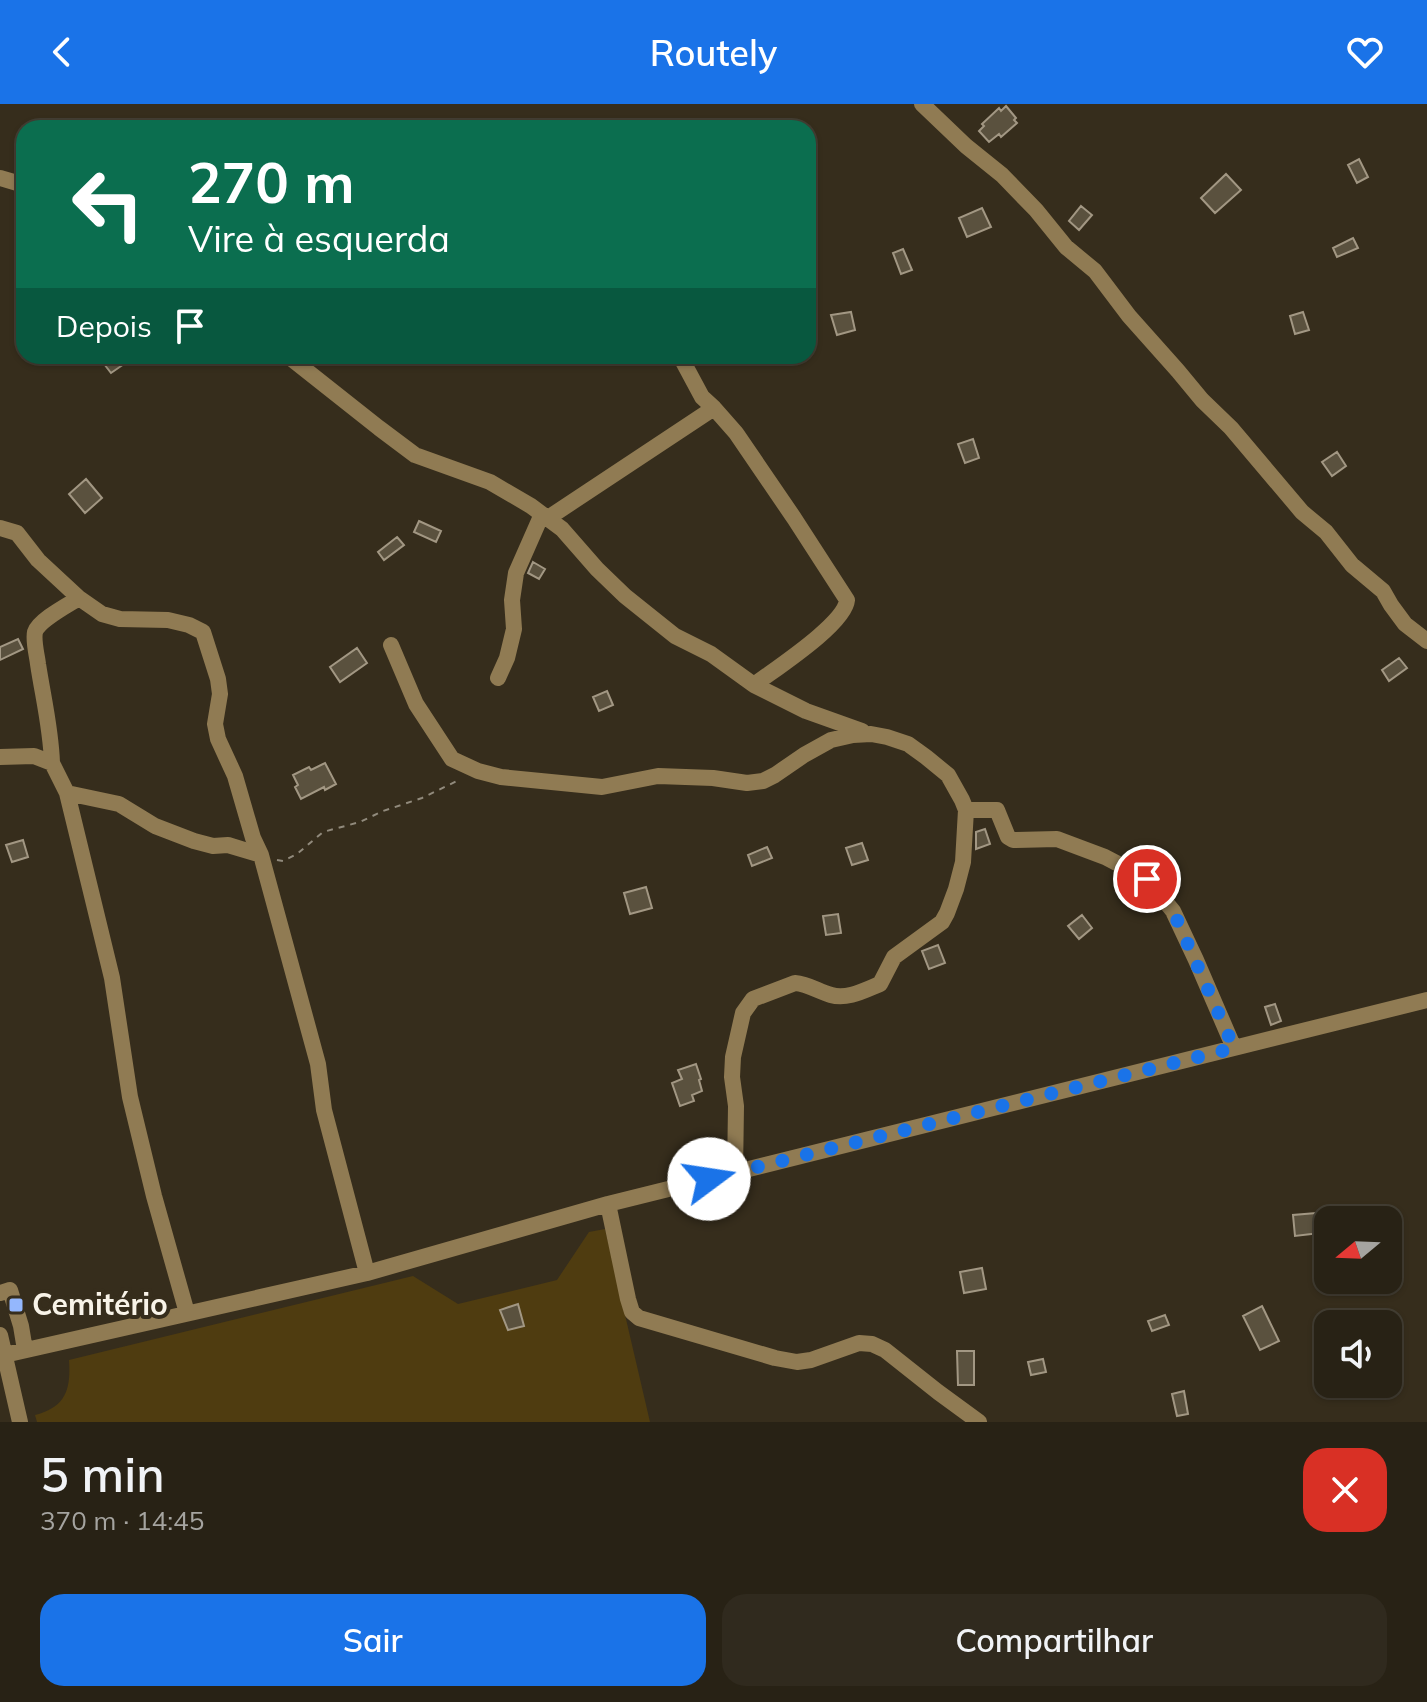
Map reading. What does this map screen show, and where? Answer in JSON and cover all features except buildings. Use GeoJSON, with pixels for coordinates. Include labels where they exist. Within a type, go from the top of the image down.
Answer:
{"type":"FeatureCollection","features":[{"type":"Feature","properties":{"kind":"street"},"geometry":{"type":"LineString","coordinates":[[922,104],[1002,175],[1066,247],[1095,271],[1129,316],[1302,512],[1326,532],[1352,565],[1383,591],[1405,624],[1427,641]]}},
{"type":"Feature","properties":{"kind":"street"},"geometry":{"type":"LineString","coordinates":[[298,364],[415,455],[490,482],[545,516],[562,529],[606,578],[675,636],[711,654],[754,685],[820,716],[908,744],[948,775],[962,800],[966,810],[963,862],[947,913],[934,929],[894,957],[880,984],[860,993],[839,997],[795,983],[753,999],[747,1005],[740,1021],[733,1057],[735,1173]]}},
{"type":"Feature","properties":{"kind":"street"},"geometry":{"type":"LineString","coordinates":[[684,364],[702,397],[736,433],[847,600],[846,607],[815,641],[754,685]]}},
{"type":"Feature","properties":{"kind":"street"},"geometry":{"type":"LineString","coordinates":[[498,678],[514,629],[512,600],[516,573],[545,516],[714,408]]}},
{"type":"Feature","properties":{"kind":"street"},"geometry":{"type":"LineString","coordinates":[[0,528],[17,533],[38,560],[79,598],[102,614],[120,619],[168,620],[203,632],[218,679],[220,694],[215,724],[218,739],[235,776],[261,855],[318,1064],[324,1110],[367,1273]]}},
{"type":"Feature","properties":{"kind":"street"},"geometry":{"type":"LineString","coordinates":[[79,598],[41,623],[35,633],[51,736],[52,763],[67,793],[112,978],[130,1097],[187,1313]]}},
{"type":"Feature","properties":{"kind":"street"},"geometry":{"type":"LineString","coordinates":[[391,645],[416,704],[452,759],[501,777],[602,787],[658,776],[747,783],[763,781],[775,775],[831,740],[871,734]]}},
{"type":"Feature","properties":{"kind":"street"},"geometry":{"type":"LineString","coordinates":[[820,716],[826,732],[821,745]]}},
{"type":"Feature","properties":{"kind":"street"},"geometry":{"type":"LineString","coordinates":[[0,757],[34,756],[52,763]]}},
{"type":"Feature","properties":{"kind":"street"},"geometry":{"type":"LineString","coordinates":[[67,793],[119,804],[155,826],[181,836],[261,855]]}},
{"type":"Feature","properties":{"kind":"street"},"geometry":{"type":"LineString","coordinates":[[966,810],[997,810],[1008,837],[1013,840],[1057,839],[1105,857],[1147,879],[1173,911],[1234,1048]]}},
{"type":"Feature","properties":{"kind":"street"},"geometry":{"type":"LineString","coordinates":[[3,1356],[367,1273],[608,1204],[1427,1000]]}},
{"type":"Feature","properties":{"kind":"street"},"geometry":{"type":"LineString","coordinates":[[608,1204],[628,1299],[632,1312],[639,1318],[797,1362],[859,1343],[872,1344],[885,1350],[979,1422]]}},
{"type":"Feature","properties":{"kind":"street"},"geometry":{"type":"LineString","coordinates":[[0,1293],[10,1290],[25,1350]]}},
{"type":"Feature","properties":{"kind":"street"},"geometry":{"type":"LineString","coordinates":[[0,1335],[20,1422]]}},
{"type":"Feature","properties":{"kind":"path"},"geometry":{"type":"LineString","coordinates":[[261,855],[283,861],[297,854],[323,832],[360,822],[422,798],[478,771]]}},
{"type":"Feature","properties":{"kind":"shaded area"},"geometry":{"type":"Polygon","coordinates":[[[605,1229],[650,1422],[37,1422],[35,1415],[54,1407],[64,1395],[69,1380],[69,1360],[413,1276],[458,1304],[557,1280],[589,1232],[605,1229]]]}},
{"type":"Feature","properties":{"kind":"place","name":"Cemitério"},"geometry":{"type":"Point","coordinates":[16,1305]}},
{"type":"Feature","properties":{"kind":"route"},"geometry":{"type":"LineString","coordinates":[[709,1179],[1234,1048],[1173,911],[1147,879]]}}]}
